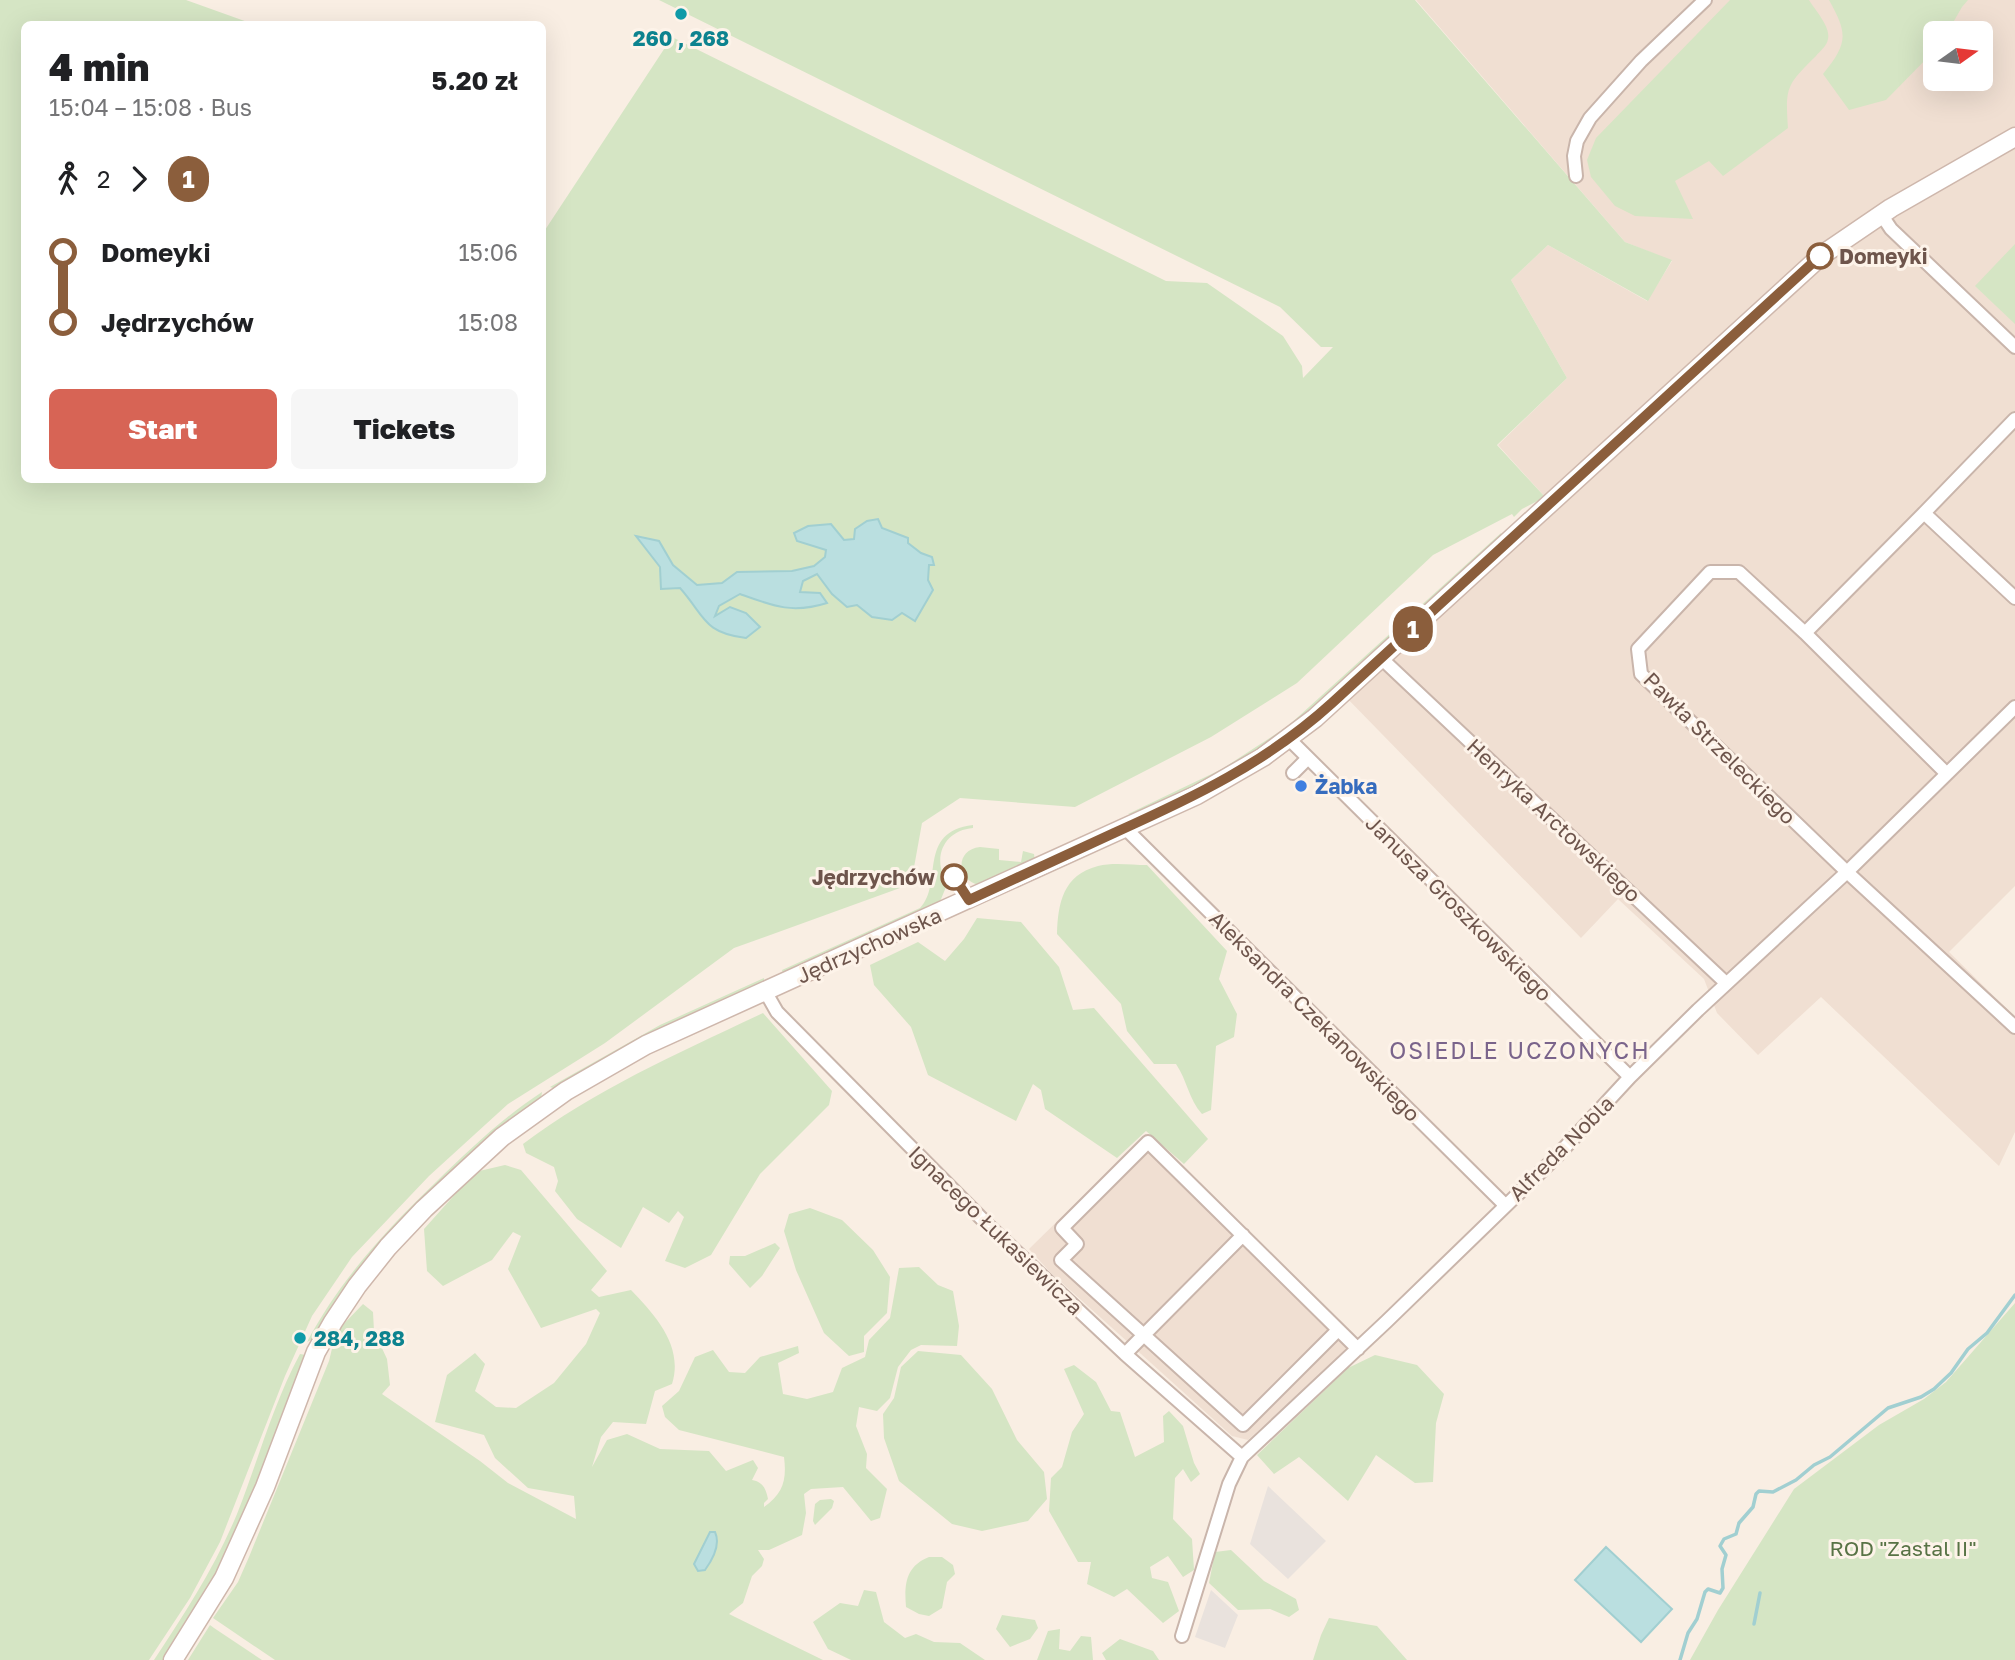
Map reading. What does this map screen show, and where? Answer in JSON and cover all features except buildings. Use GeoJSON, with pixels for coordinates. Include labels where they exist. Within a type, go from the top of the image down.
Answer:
{"type":"FeatureCollection","features":[{"type":"Feature","properties":{"kind":"main road","name":"Jędrzychowska"},"geometry":{"type":"LineString","coordinates":[[173,1660],[224,1578],[265,1487],[316,1352],[351,1295],[388,1247],[424,1209],[502,1137],[566,1091],[634,1051],[1217,785],[1289,739],[1381,658],[1791,281],[1842,240],[1881,214],[2015,137]]}},
{"type":"Feature","properties":{"kind":"street"},"geometry":{"type":"LineString","coordinates":[[1576,176],[1574,156],[1577,141],[1590,118],[1641,61],[1705,0]]}},
{"type":"Feature","properties":{"kind":"street"},"geometry":{"type":"LineString","coordinates":[[1881,214],[1891,229],[2015,346]]}},
{"type":"Feature","properties":{"kind":"street"},"geometry":{"type":"LineString","coordinates":[[1805,633],[2015,419]]}},
{"type":"Feature","properties":{"kind":"street"},"geometry":{"type":"LineString","coordinates":[[1924,513],[2015,598]]}},
{"type":"Feature","properties":{"kind":"street","name":"Pawła Strzeleckiego"},"geometry":{"type":"LineString","coordinates":[[1946,773],[1805,633],[1738,572],[1710,572],[1638,649],[1641,674],[1847,872],[2015,1027]]}},
{"type":"Feature","properties":{"kind":"street","name":"Henryka Arctowskiego"},"geometry":{"type":"LineString","coordinates":[[1381,658],[1726,983]]}},
{"type":"Feature","properties":{"kind":"street","name":"Alfreda Nobla"},"geometry":{"type":"LineString","coordinates":[[1182,1636],[1229,1484],[1242,1457],[1557,1156],[1630,1077],[1726,983],[1847,872],[2015,708]]}},
{"type":"Feature","properties":{"kind":"street","name":"Janusza Groszkowskiego"},"geometry":{"type":"LineString","coordinates":[[1289,739],[1630,1077]]}},
{"type":"Feature","properties":{"kind":"street"},"geometry":{"type":"LineString","coordinates":[[1293,773],[1308,758]]}},
{"type":"Feature","properties":{"kind":"street","name":"Aleksandra Czekanowskiego"},"geometry":{"type":"LineString","coordinates":[[1125,828],[1506,1205]]}},
{"type":"Feature","properties":{"kind":"street","name":"Ignacego Łukasiewicza"},"geometry":{"type":"LineString","coordinates":[[765,991],[777,1012],[978,1216],[1125,1354],[1242,1457]]}},
{"type":"Feature","properties":{"kind":"street"},"geometry":{"type":"LineString","coordinates":[[1338,1330],[1242,1424],[1060,1260],[1077,1244],[1062,1228],[1148,1142],[1358,1349]]}},
{"type":"Feature","properties":{"kind":"street"},"geometry":{"type":"LineString","coordinates":[[1125,1354],[1243,1236]]}},
{"type":"Feature","properties":{"kind":"shaded area"},"geometry":{"type":"Polygon","coordinates":[[[1416,0],[2015,0],[2015,886],[1949,952],[2015,1017],[2015,1132],[1999,1166],[1821,997],[1758,1055],[1717,1013],[1704,979],[1618,899],[1581,938],[1339,690],[1546,498],[1498,445],[1567,378],[1511,280],[1548,245],[1647,301],[1672,261],[1625,242],[1416,0]]]}},
{"type":"Feature","properties":{"kind":"shaded area"},"geometry":{"type":"Polygon","coordinates":[[[1146,1134],[1357,1340],[1248,1440],[1232,1436],[1050,1272],[1029,1249],[1146,1134]]]}},
{"type":"Feature","properties":{"kind":"shaded area"},"geometry":{"type":"Polygon","coordinates":[[[1268,1486],[1326,1541],[1288,1579],[1250,1544],[1268,1486]]]}},
{"type":"Feature","properties":{"kind":"shaded area"},"geometry":{"type":"Polygon","coordinates":[[[1211,1590],[1238,1615],[1225,1648],[1195,1637],[1211,1590]]]}},
{"type":"Feature","properties":{"kind":"green space"},"geometry":{"type":"Polygon","coordinates":[[[0,0],[186,0],[245,21],[21,21],[21,483],[546,483],[546,228],[672,37],[1166,281],[1207,283],[1283,336],[1302,366],[1303,378],[1333,347],[1321,347],[1280,307],[659,0],[1415,0],[1625,242],[1672,260],[1648,301],[1548,245],[1511,280],[1567,378],[1497,445],[1545,497],[1522,509],[1514,517],[1512,514],[1433,555],[1297,683],[1211,737],[1075,807],[960,798],[922,823],[911,884],[734,948],[605,1043],[508,1104],[429,1176],[352,1257],[312,1316],[285,1376],[220,1542],[190,1598],[149,1660],[0,1660],[0,0]]]}},
{"type":"Feature","properties":{"kind":"green space"},"geometry":{"type":"Polygon","coordinates":[[[1730,0],[1809,0],[1825,24],[1827,42],[1790,87],[1787,103],[1788,128],[1723,176],[1709,161],[1675,181],[1693,219],[1635,216],[1615,206],[1591,177],[1587,160],[1596,138],[1730,0]]]}},
{"type":"Feature","properties":{"kind":"green space"},"geometry":{"type":"Polygon","coordinates":[[[1829,0],[1968,0],[1954,21],[1923,21],[1923,62],[1886,100],[1849,110],[1823,74],[1841,46],[1840,22],[1829,0]]]}},
{"type":"Feature","properties":{"kind":"green space"},"geometry":{"type":"Polygon","coordinates":[[[2015,244],[2015,324],[1975,286],[2015,244]]]}},
{"type":"Feature","properties":{"kind":"green space"},"geometry":{"type":"Polygon","coordinates":[[[1501,533],[1502,536],[1310,711],[1289,727],[1246,756],[1182,792],[1134,814],[1128,814],[1222,769],[1288,726],[1501,533]]]}},
{"type":"Feature","properties":{"kind":"green space"},"geometry":{"type":"Polygon","coordinates":[[[973,825],[973,828],[956,833],[945,843],[940,858],[943,875],[940,877],[946,887],[939,904],[784,976],[782,970],[920,908],[927,898],[934,860],[944,838],[955,830],[973,825]]]}},
{"type":"Feature","properties":{"kind":"green space"},"geometry":{"type":"Polygon","coordinates":[[[980,847],[999,849],[999,860],[1021,862],[1023,851],[1034,854],[1035,861],[979,885],[966,877],[962,865],[966,853],[980,847]]]}},
{"type":"Feature","properties":{"kind":"green space"},"geometry":{"type":"Polygon","coordinates":[[[1104,865],[1147,865],[1227,951],[1219,979],[1237,1014],[1234,1037],[1216,1046],[1211,1110],[1202,1114],[1176,1064],[1154,1064],[1127,1031],[1121,1004],[1057,934],[1061,901],[1070,883],[1077,876],[1086,870],[1104,865]]]}},
{"type":"Feature","properties":{"kind":"green space"},"geometry":{"type":"Polygon","coordinates":[[[977,918],[1021,922],[1059,967],[1073,1010],[1094,1008],[1208,1139],[1184,1164],[1146,1131],[1117,1158],[1045,1109],[1041,1090],[1033,1084],[1016,1121],[928,1075],[911,1027],[874,985],[870,965],[918,942],[945,961],[964,939],[977,918]]]}},
{"type":"Feature","properties":{"kind":"green space"},"geometry":{"type":"Polygon","coordinates":[[[764,978],[764,983],[556,1089],[550,1087],[660,1025],[764,978]]]}},
{"type":"Feature","properties":{"kind":"green space"},"geometry":{"type":"Polygon","coordinates":[[[763,1013],[832,1091],[829,1105],[760,1174],[711,1255],[685,1268],[665,1261],[684,1217],[678,1211],[669,1223],[643,1207],[621,1248],[577,1219],[555,1191],[558,1181],[554,1167],[526,1153],[523,1144],[609,1089],[763,1013]]]}},
{"type":"Feature","properties":{"kind":"green space"},"geometry":{"type":"Polygon","coordinates":[[[542,1092],[541,1099],[522,1113],[315,1338],[307,1342],[349,1277],[399,1219],[486,1135],[542,1092]]]}},
{"type":"Feature","properties":{"kind":"green space"},"geometry":{"type":"Polygon","coordinates":[[[505,1165],[521,1170],[607,1271],[591,1290],[599,1297],[631,1290],[658,1321],[671,1344],[675,1370],[672,1384],[655,1391],[646,1424],[613,1422],[601,1437],[592,1467],[607,1440],[627,1434],[660,1449],[709,1451],[726,1471],[753,1460],[758,1468],[752,1480],[761,1484],[768,1499],[764,1507],[776,1497],[782,1486],[784,1457],[679,1430],[665,1417],[662,1406],[679,1391],[695,1357],[713,1350],[729,1372],[745,1373],[760,1357],[798,1346],[799,1353],[778,1363],[783,1394],[807,1399],[833,1392],[842,1368],[865,1357],[869,1340],[890,1318],[899,1268],[919,1267],[938,1285],[953,1291],[959,1326],[957,1346],[921,1345],[911,1350],[898,1367],[890,1398],[877,1411],[859,1407],[856,1426],[867,1454],[866,1468],[887,1489],[880,1518],[871,1521],[843,1487],[811,1489],[804,1494],[806,1513],[802,1535],[769,1550],[758,1550],[764,1559],[762,1566],[752,1576],[743,1603],[729,1614],[823,1660],[275,1660],[213,1618],[238,1582],[249,1557],[329,1361],[336,1332],[363,1304],[373,1312],[374,1331],[387,1359],[390,1385],[382,1394],[508,1483],[576,1519],[574,1496],[528,1488],[495,1458],[484,1435],[435,1422],[447,1375],[475,1353],[485,1364],[475,1391],[496,1407],[516,1408],[554,1383],[586,1344],[600,1313],[596,1309],[541,1328],[508,1269],[521,1236],[513,1232],[492,1260],[443,1286],[427,1271],[424,1229],[475,1172],[505,1165]]]}},
{"type":"Feature","properties":{"kind":"green space"},"geometry":{"type":"Polygon","coordinates":[[[810,1208],[842,1220],[873,1250],[890,1277],[887,1313],[864,1336],[864,1352],[849,1356],[824,1333],[796,1270],[784,1231],[789,1214],[810,1208]]]}},
{"type":"Feature","properties":{"kind":"green space"},"geometry":{"type":"Polygon","coordinates":[[[775,1243],[780,1248],[762,1276],[750,1288],[729,1264],[730,1256],[745,1256],[775,1243]]]}},
{"type":"Feature","properties":{"kind":"green space","name":"ROD \"Zastal II\""},"geometry":{"type":"Polygon","coordinates":[[[2015,1303],[2015,1660],[1690,1660],[1794,1489],[1879,1425],[1924,1399],[1946,1382],[2015,1303]]]}},
{"type":"Feature","properties":{"kind":"green space"},"geometry":{"type":"Polygon","coordinates":[[[918,1351],[961,1355],[992,1389],[1017,1440],[1044,1472],[1047,1499],[1028,1521],[982,1531],[952,1524],[899,1481],[884,1438],[883,1414],[894,1398],[901,1367],[918,1351]]]}},
{"type":"Feature","properties":{"kind":"green space"},"geometry":{"type":"Polygon","coordinates":[[[300,1354],[306,1355],[303,1366],[230,1553],[167,1660],[154,1660],[219,1553],[300,1354]]]}},
{"type":"Feature","properties":{"kind":"green space"},"geometry":{"type":"Polygon","coordinates":[[[1375,1355],[1417,1365],[1444,1394],[1436,1423],[1433,1482],[1415,1483],[1376,1455],[1348,1501],[1299,1457],[1274,1474],[1257,1455],[1348,1368],[1375,1355]]]}},
{"type":"Feature","properties":{"kind":"green space"},"geometry":{"type":"Polygon","coordinates":[[[1074,1365],[1096,1382],[1111,1411],[1120,1412],[1135,1457],[1164,1442],[1163,1416],[1169,1411],[1183,1426],[1200,1474],[1191,1482],[1183,1469],[1175,1478],[1173,1519],[1192,1539],[1194,1570],[1183,1577],[1168,1556],[1150,1567],[1152,1578],[1168,1582],[1179,1611],[1163,1623],[1127,1589],[1114,1597],[1087,1584],[1091,1562],[1078,1562],[1049,1511],[1051,1478],[1062,1467],[1072,1432],[1084,1414],[1064,1369],[1074,1365]]]}},
{"type":"Feature","properties":{"kind":"green space"},"geometry":{"type":"Polygon","coordinates":[[[820,1500],[834,1501],[832,1508],[815,1525],[815,1504],[820,1500]]]}},
{"type":"Feature","properties":{"kind":"green space"},"geometry":{"type":"Polygon","coordinates":[[[1231,1550],[1264,1581],[1296,1599],[1299,1610],[1289,1617],[1270,1609],[1238,1610],[1209,1583],[1215,1552],[1231,1550]]]}},
{"type":"Feature","properties":{"kind":"green space"},"geometry":{"type":"Polygon","coordinates":[[[929,1557],[942,1557],[953,1565],[955,1574],[947,1582],[942,1608],[929,1616],[906,1607],[905,1599],[906,1583],[911,1571],[915,1565],[929,1557]]]}},
{"type":"Feature","properties":{"kind":"green space"},"geometry":{"type":"Polygon","coordinates":[[[864,1590],[876,1592],[884,1622],[905,1638],[916,1634],[934,1642],[960,1643],[985,1660],[851,1660],[828,1649],[813,1622],[840,1603],[858,1606],[864,1590]]]}},
{"type":"Feature","properties":{"kind":"green space"},"geometry":{"type":"Polygon","coordinates":[[[1002,1615],[1035,1620],[1038,1628],[1030,1639],[1010,1647],[996,1629],[1002,1615]]]}},
{"type":"Feature","properties":{"kind":"green space"},"geometry":{"type":"Polygon","coordinates":[[[1329,1618],[1377,1626],[1407,1660],[1313,1660],[1329,1618]]]}},
{"type":"Feature","properties":{"kind":"green space"},"geometry":{"type":"Polygon","coordinates":[[[210,1625],[214,1628],[262,1660],[188,1660],[210,1625]]]}},
{"type":"Feature","properties":{"kind":"green space"},"geometry":{"type":"Polygon","coordinates":[[[1060,1629],[1059,1649],[1070,1651],[1081,1636],[1091,1637],[1093,1660],[1037,1660],[1048,1631],[1060,1629]]]}},
{"type":"Feature","properties":{"kind":"green space"},"geometry":{"type":"Polygon","coordinates":[[[1120,1639],[1153,1651],[1159,1660],[1106,1660],[1102,1653],[1120,1639]]]}},
{"type":"Feature","properties":{"kind":"water"},"geometry":{"type":"Polygon","coordinates":[[[878,519],[882,528],[908,538],[908,543],[932,557],[934,565],[929,565],[928,580],[933,590],[915,621],[902,613],[892,620],[872,617],[857,605],[847,607],[832,594],[817,574],[803,581],[800,592],[820,593],[827,603],[803,608],[783,607],[740,594],[719,606],[715,616],[730,607],[746,613],[760,627],[746,638],[721,632],[706,622],[680,588],[661,589],[660,567],[636,536],[659,541],[673,565],[697,585],[722,583],[737,572],[792,571],[814,566],[825,557],[826,550],[797,541],[794,533],[808,526],[831,524],[844,540],[854,539],[855,529],[867,521],[878,519]]]}},
{"type":"Feature","properties":{"kind":"water"},"geometry":{"type":"Polygon","coordinates":[[[710,1532],[715,1532],[717,1537],[715,1552],[705,1570],[698,1571],[694,1564],[710,1532]]]}},
{"type":"Feature","properties":{"kind":"water"},"geometry":{"type":"Polygon","coordinates":[[[1606,1547],[1672,1609],[1641,1642],[1575,1580],[1606,1547]]]}},
{"type":"Feature","properties":{"kind":"waterway"},"geometry":{"type":"LineString","coordinates":[[1680,1660],[1705,1592],[1708,1589],[1720,1593],[1723,1588],[1722,1569],[1726,1555],[1720,1546],[1724,1539],[1736,1534],[1739,1523],[1753,1507],[1756,1494],[1759,1491],[1773,1492],[1796,1480],[1814,1465],[1830,1457],[1888,1408],[1921,1397],[1934,1389],[1951,1373],[1968,1349],[1987,1333],[2015,1295]]}},
{"type":"Feature","properties":{"kind":"waterway"},"geometry":{"type":"LineString","coordinates":[[1754,1624],[1760,1593]]}},
{"type":"Feature","properties":{"kind":"bus line","name":"1"},"geometry":{"type":"LineString","coordinates":[[954,877],[969,900],[1197,795],[1243,770],[1280,745],[1332,703],[1820,256]]}},
{"type":"Feature","properties":{"kind":"place","name":"260 , 268"},"geometry":{"type":"Point","coordinates":[681,14]}},
{"type":"Feature","properties":{"kind":"place","name":"Domeyki"},"geometry":{"type":"Point","coordinates":[1820,256]}},
{"type":"Feature","properties":{"kind":"place","name":"Żabka"},"geometry":{"type":"Point","coordinates":[1301,786]}},
{"type":"Feature","properties":{"kind":"place","name":"Jędrzychów"},"geometry":{"type":"Point","coordinates":[954,877]}},
{"type":"Feature","properties":{"kind":"place","name":"284, 288"},"geometry":{"type":"Point","coordinates":[300,1338]}},
{"type":"Feature","properties":{"kind":"district","name":"OSIEDLE UCZONYCH"},"geometry":{"type":"Point","coordinates":[1520,1050]}}]}
